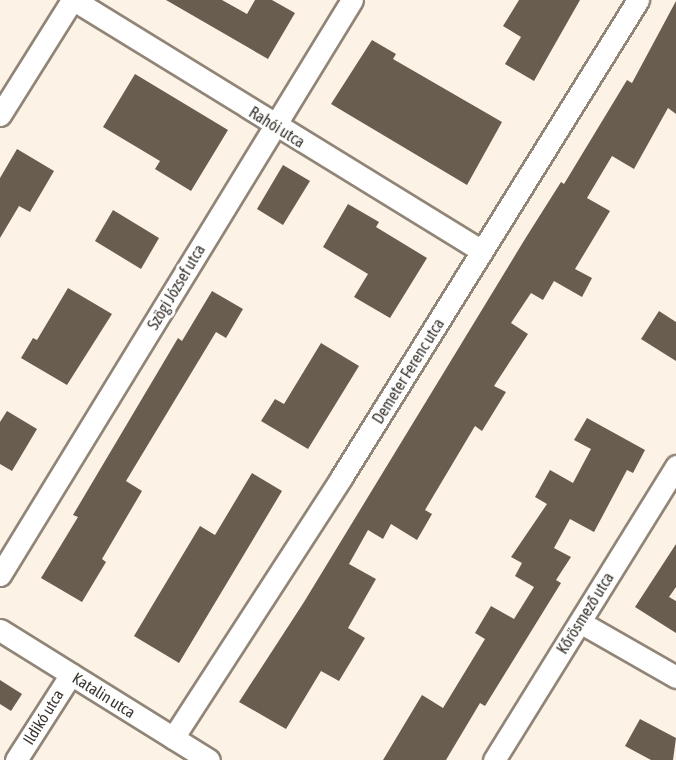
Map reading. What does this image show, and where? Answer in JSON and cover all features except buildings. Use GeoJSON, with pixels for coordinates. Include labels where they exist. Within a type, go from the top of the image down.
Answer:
{"type":"FeatureCollection","features":[{"type":"Feature","properties":{"kind":"street"},"geometry":{"type":"LineString","coordinates":[[0,116],[73,0]]}},
{"type":"Feature","properties":{"kind":"street","name":"Rahói utca"},"geometry":{"type":"LineString","coordinates":[[73,0],[482,251]]}},
{"type":"Feature","properties":{"kind":"street","name":"Szögi József utca"},"geometry":{"type":"LineString","coordinates":[[0,575],[352,0]]}},
{"type":"Feature","properties":{"kind":"street","name":"Demeter Ferenc utca"},"geometry":{"type":"LineString","coordinates":[[173,738],[482,251],[638,0]]}},
{"type":"Feature","properties":{"kind":"street","name":"Kőrösmező utca"},"geometry":{"type":"LineString","coordinates":[[494,760],[676,466]]}},
{"type":"Feature","properties":{"kind":"street"},"geometry":{"type":"LineString","coordinates":[[580,622],[676,677]]}},
{"type":"Feature","properties":{"kind":"street","name":"Katalin utca"},"geometry":{"type":"LineString","coordinates":[[0,630],[209,760]]}},
{"type":"Feature","properties":{"kind":"street","name":"Ildikó utca"},"geometry":{"type":"LineString","coordinates":[[16,760],[71,674]]}}]}
